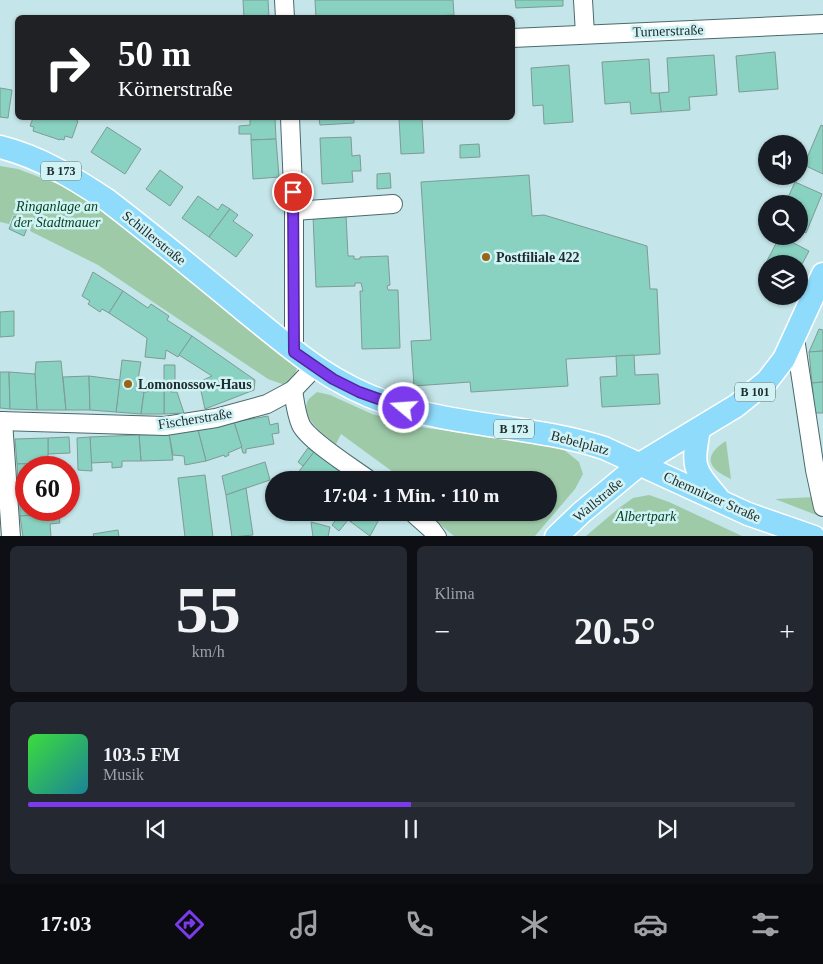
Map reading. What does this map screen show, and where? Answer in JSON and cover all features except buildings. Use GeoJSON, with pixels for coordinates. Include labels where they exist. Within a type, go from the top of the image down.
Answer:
{"type":"FeatureCollection","features":[{"type":"Feature","properties":{"kind":"main road","name":"Schillerstraße"},"geometry":{"type":"LineString","coordinates":[[0,147],[48,164],[107,200],[294,352]]}},
{"type":"Feature","properties":{"kind":"main road","name":"B 101"},"geometry":{"type":"LineString","coordinates":[[640,464],[736,406],[767,381],[784,359],[823,274]]}},
{"type":"Feature","properties":{"kind":"main road","name":"Bebelplatz"},"geometry":{"type":"LineString","coordinates":[[294,352],[333,379],[386,402],[434,416],[590,443],[640,464]]}},
{"type":"Feature","properties":{"kind":"main road"},"geometry":{"type":"LineString","coordinates":[[699,429],[694,463],[703,480],[722,503]]}},
{"type":"Feature","properties":{"kind":"main road","name":"Chemnitzer Straße"},"geometry":{"type":"LineString","coordinates":[[640,464],[748,514],[814,536]]}},
{"type":"Feature","properties":{"kind":"main road","name":"Wallstraße"},"geometry":{"type":"LineString","coordinates":[[556,536],[580,513],[640,464]]}},
{"type":"Feature","properties":{"kind":"street"},"geometry":{"type":"LineString","coordinates":[[284,0],[285,15]]}},
{"type":"Feature","properties":{"kind":"street"},"geometry":{"type":"LineString","coordinates":[[583,0],[585,34]]}},
{"type":"Feature","properties":{"kind":"street","name":"Turnerstraße"},"geometry":{"type":"LineString","coordinates":[[515,38],[823,24]]}},
{"type":"Feature","properties":{"kind":"street"},"geometry":{"type":"LineString","coordinates":[[290,120],[294,211],[294,352]]}},
{"type":"Feature","properties":{"kind":"street"},"geometry":{"type":"LineString","coordinates":[[294,211],[393,204]]}},
{"type":"Feature","properties":{"kind":"street"},"geometry":{"type":"LineString","coordinates":[[794,338],[815,470],[823,507]]}},
{"type":"Feature","properties":{"kind":"street","name":"Fischerstraße"},"geometry":{"type":"LineString","coordinates":[[2,421],[165,426],[216,418],[267,404],[293,390],[315,367]]}},
{"type":"Feature","properties":{"kind":"street"},"geometry":{"type":"LineString","coordinates":[[293,390],[296,411],[302,427],[311,437],[357,471]]}},
{"type":"Feature","properties":{"kind":"street"},"geometry":{"type":"LineString","coordinates":[[2,421],[11,536]]}},
{"type":"Feature","properties":{"kind":"street"},"geometry":{"type":"LineString","coordinates":[[422,521],[437,536]]}},
{"type":"Feature","properties":{"kind":"green space","name":"Ringanlage an der Stadtmauer"},"geometry":{"type":"Polygon","coordinates":[[[0,166],[18,169],[60,185],[103,209],[268,339],[297,368],[294,377],[285,385],[268,379],[98,265],[30,231],[32,223],[13,215],[9,224],[0,222],[0,166]]]}},
{"type":"Feature","properties":{"kind":"green space"},"geometry":{"type":"Polygon","coordinates":[[[317,392],[330,395],[372,414],[419,427],[531,442],[563,449],[579,462],[583,474],[575,489],[557,510],[557,471],[392,471],[341,434],[336,444],[326,436],[314,425],[307,413],[306,406],[308,400],[317,392]]]}},
{"type":"Feature","properties":{"kind":"green space"},"geometry":{"type":"Polygon","coordinates":[[[726,441],[731,479],[717,471],[711,462],[713,452],[726,441]]]}},
{"type":"Feature","properties":{"kind":"green space","name":"Albertpark"},"geometry":{"type":"Polygon","coordinates":[[[649,495],[669,502],[742,536],[586,536],[633,498],[649,495]]]}},
{"type":"Feature","properties":{"kind":"green space"},"geometry":{"type":"Polygon","coordinates":[[[814,497],[819,516],[775,499],[814,497]]]}},
{"type":"Feature","properties":{"kind":"green space"},"geometry":{"type":"Polygon","coordinates":[[[436,521],[548,521],[535,536],[454,536],[436,521]]]}},
{"type":"Feature","properties":{"kind":"place","name":"Postfiliale 422"},"geometry":{"type":"Point","coordinates":[486,257]}},
{"type":"Feature","properties":{"kind":"place","name":"Lomonossow-Haus"},"geometry":{"type":"Point","coordinates":[128,384]}},
{"type":"Feature","properties":{"kind":"route"},"geometry":{"type":"LineString","coordinates":[[293,192],[294,352],[333,379],[359,392],[404,408]]}}]}
